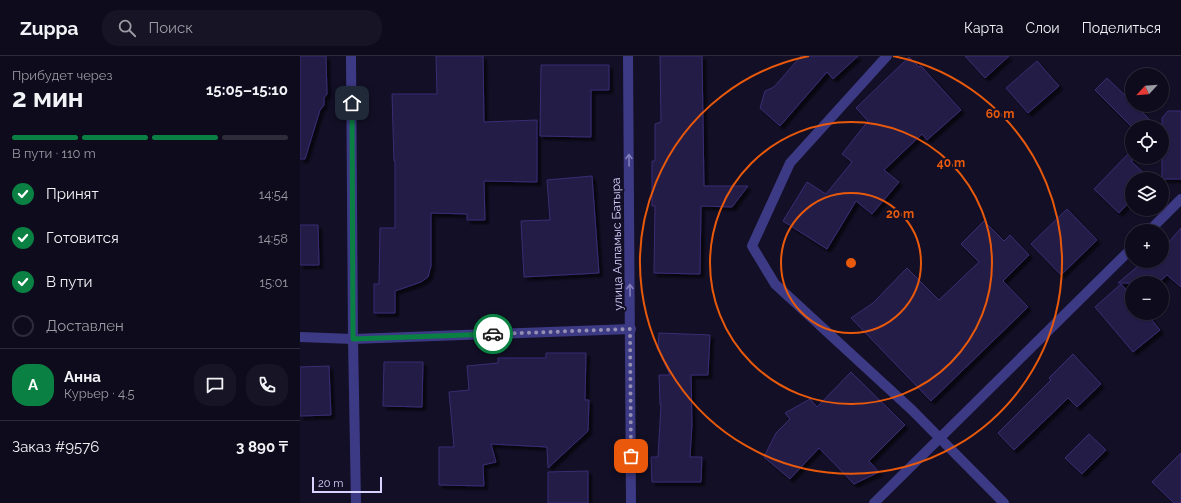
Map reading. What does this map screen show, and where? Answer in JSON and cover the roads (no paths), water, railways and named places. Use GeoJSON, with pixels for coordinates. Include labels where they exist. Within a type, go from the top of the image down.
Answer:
{"type":"FeatureCollection","features":[{"type":"Feature","properties":{"kind":"street"},"geometry":{"type":"LineString","coordinates":[[352,56],[353,339],[356,503]]}},
{"type":"Feature","properties":{"kind":"street","name":"улица Алпамыс Батыра"},"geometry":{"type":"LineString","coordinates":[[628,56],[631,503]]}},
{"type":"Feature","properties":{"kind":"street"},"geometry":{"type":"LineString","coordinates":[[887,56],[790,163],[752,246],[775,284],[912,410],[1004,503]]}},
{"type":"Feature","properties":{"kind":"street"},"geometry":{"type":"LineString","coordinates":[[1156,224],[1181,199]]}},
{"type":"Feature","properties":{"kind":"street"},"geometry":{"type":"LineString","coordinates":[[874,503],[1125,255]]}},
{"type":"Feature","properties":{"kind":"street"},"geometry":{"type":"LineString","coordinates":[[300,338],[353,339],[630,329]]}}]}
